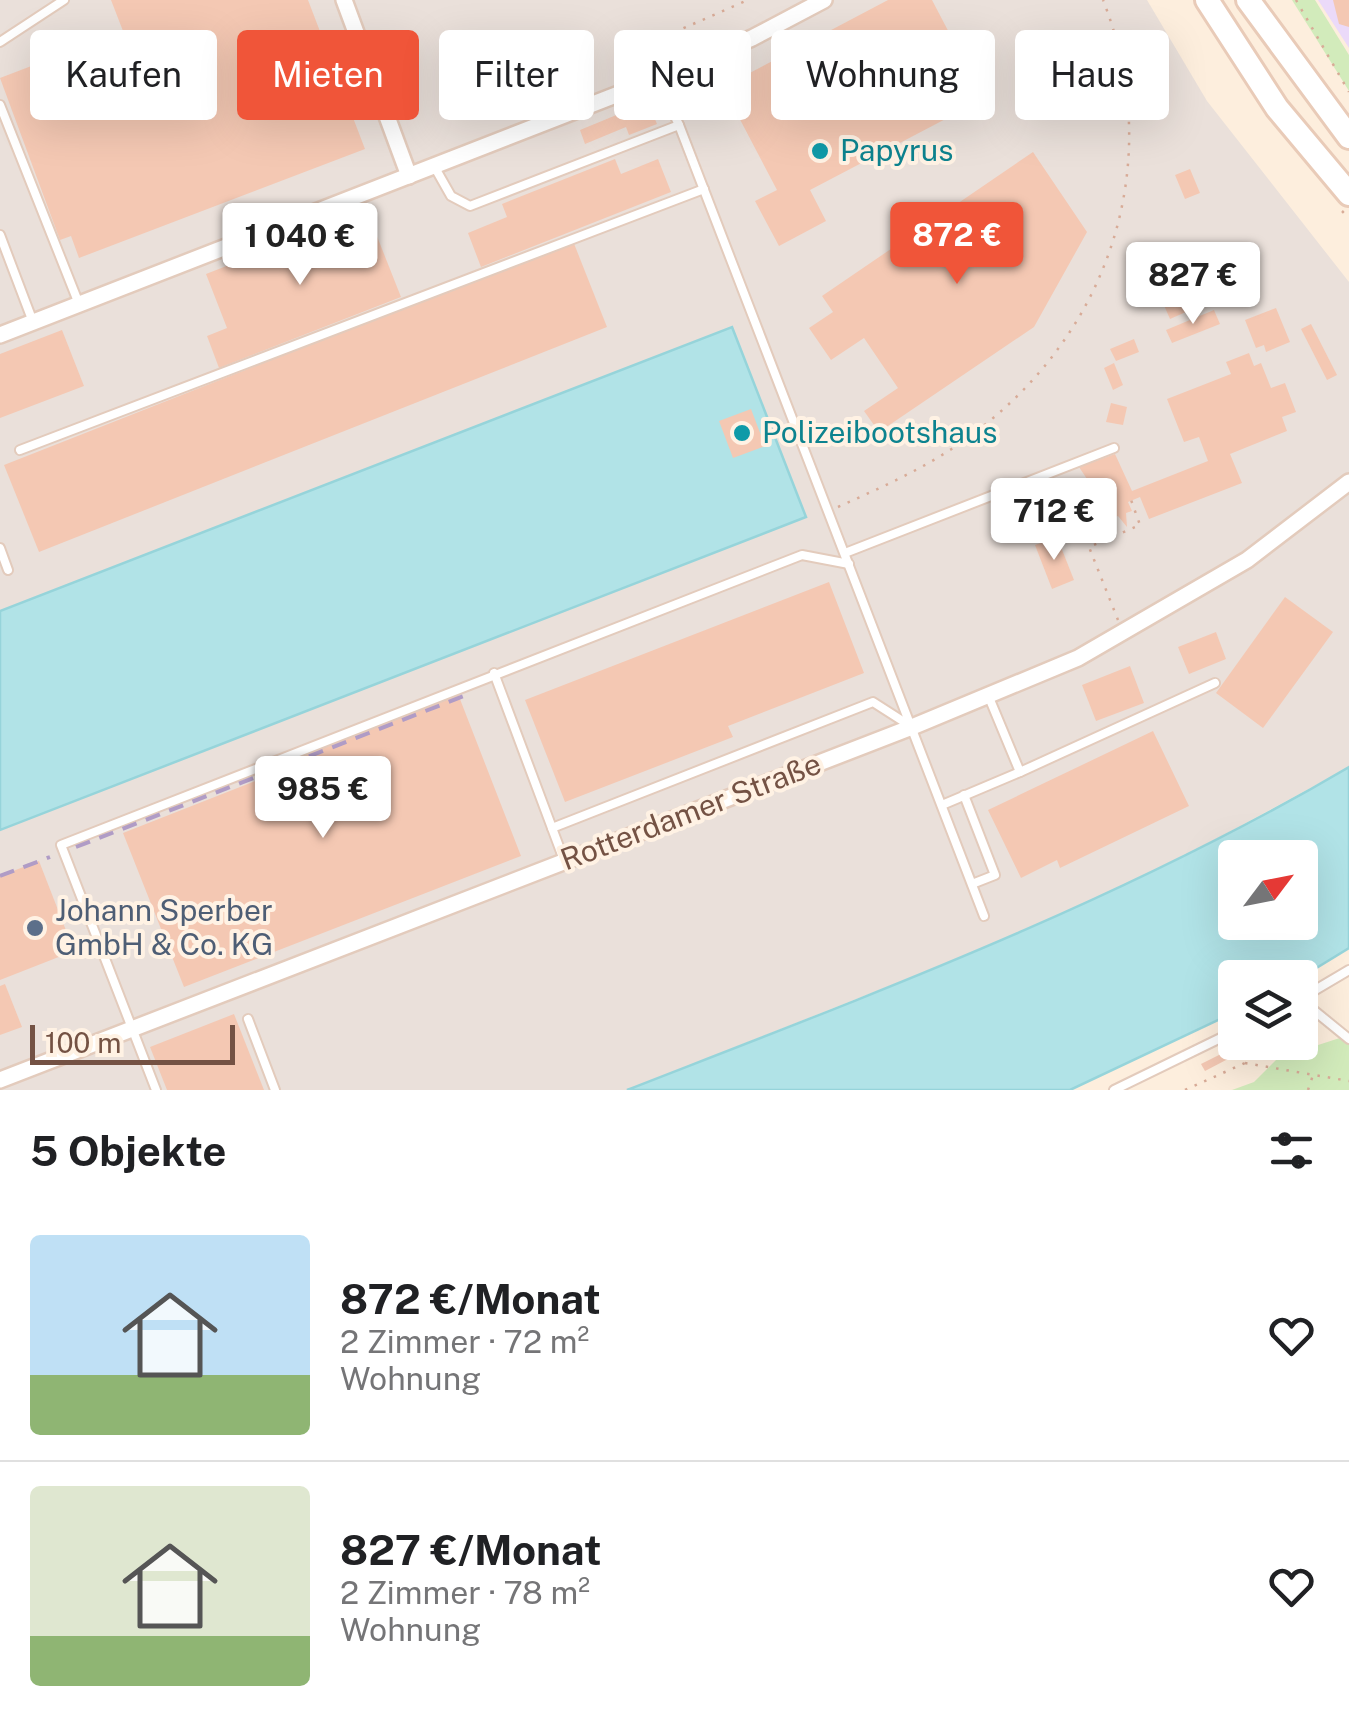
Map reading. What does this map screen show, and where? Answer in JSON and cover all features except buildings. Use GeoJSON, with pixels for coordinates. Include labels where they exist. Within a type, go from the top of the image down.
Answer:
{"type":"FeatureCollection","features":[{"type":"Feature","properties":{"kind":"main road"},"geometry":{"type":"LineString","coordinates":[[1206,0],[1277,108],[1349,194]]}},
{"type":"Feature","properties":{"kind":"main road"},"geometry":{"type":"LineString","coordinates":[[1248,0],[1349,136]]}},
{"type":"Feature","properties":{"kind":"street"},"geometry":{"type":"LineString","coordinates":[[344,0],[410,176]]}},
{"type":"Feature","properties":{"kind":"street"},"geometry":{"type":"LineString","coordinates":[[751,38],[824,0]]}},
{"type":"Feature","properties":{"kind":"street"},"geometry":{"type":"LineString","coordinates":[[0,335],[614,95]]}},
{"type":"Feature","properties":{"kind":"street","name":"Rotterdamer Straße"},"geometry":{"type":"LineString","coordinates":[[0,1080],[988,695],[1124,634],[1247,560],[1349,482]]}},
{"type":"Feature","properties":{"kind":"lane"},"geometry":{"type":"LineString","coordinates":[[0,42],[64,0]]}},
{"type":"Feature","properties":{"kind":"lane"},"geometry":{"type":"LineString","coordinates":[[0,105],[79,304]]}},
{"type":"Feature","properties":{"kind":"lane"},"geometry":{"type":"LineString","coordinates":[[676,120],[984,916]]}},
{"type":"Feature","properties":{"kind":"lane"},"geometry":{"type":"LineString","coordinates":[[434,166],[451,196],[470,206],[679,125]]}},
{"type":"Feature","properties":{"kind":"lane"},"geometry":{"type":"LineString","coordinates":[[20,450],[704,190]]}},
{"type":"Feature","properties":{"kind":"lane"},"geometry":{"type":"LineString","coordinates":[[0,235],[33,322]]}},
{"type":"Feature","properties":{"kind":"lane"},"geometry":{"type":"LineString","coordinates":[[844,553],[1114,448]]}},
{"type":"Feature","properties":{"kind":"lane"},"geometry":{"type":"LineString","coordinates":[[0,548],[8,570]]}},
{"type":"Feature","properties":{"kind":"lane"},"geometry":{"type":"LineString","coordinates":[[156,1090],[62,844],[802,555],[849,564]]}},
{"type":"Feature","properties":{"kind":"lane"},"geometry":{"type":"LineString","coordinates":[[494,674],[564,860]]}},
{"type":"Feature","properties":{"kind":"lane"},"geometry":{"type":"LineString","coordinates":[[942,805],[1215,683]]}},
{"type":"Feature","properties":{"kind":"lane"},"geometry":{"type":"LineString","coordinates":[[988,695],[1020,772]]}},
{"type":"Feature","properties":{"kind":"lane"},"geometry":{"type":"LineString","coordinates":[[552,828],[873,702],[912,727]]}},
{"type":"Feature","properties":{"kind":"lane"},"geometry":{"type":"LineString","coordinates":[[964,796],[995,874],[972,884]]}},
{"type":"Feature","properties":{"kind":"lane"},"geometry":{"type":"LineString","coordinates":[[1318,988],[1349,970]]}},
{"type":"Feature","properties":{"kind":"lane"},"geometry":{"type":"LineString","coordinates":[[1318,1014],[1349,1040]]}},
{"type":"Feature","properties":{"kind":"lane"},"geometry":{"type":"LineString","coordinates":[[248,1019],[275,1090]]}},
{"type":"Feature","properties":{"kind":"lane"},"geometry":{"type":"LineString","coordinates":[[1114,1090],[1218,1040]]}},
{"type":"Feature","properties":{"kind":"path"},"geometry":{"type":"LineString","coordinates":[[679,30],[748,0]]}},
{"type":"Feature","properties":{"kind":"path"},"geometry":{"type":"LineString","coordinates":[[828,511],[909,474],[966,440],[1013,401],[1057,356],[1090,302],[1116,234],[1128,172],[1121,62],[1103,0]]}},
{"type":"Feature","properties":{"kind":"path"},"geometry":{"type":"LineString","coordinates":[[1296,0],[1349,92]]}},
{"type":"Feature","properties":{"kind":"path"},"geometry":{"type":"LineString","coordinates":[[1124,634],[1090,547],[1140,525],[1130,496]]}},
{"type":"Feature","properties":{"kind":"path"},"geometry":{"type":"LineString","coordinates":[[1186,1090],[1249,1060]]}},
{"type":"Feature","properties":{"kind":"path"},"geometry":{"type":"LineString","coordinates":[[1246,1063],[1349,1081]]}},
{"type":"Feature","properties":{"kind":"path"},"geometry":{"type":"LineString","coordinates":[[1308,1090],[1314,1073]]}},
{"type":"Feature","properties":{"kind":"shaded area"},"geometry":{"type":"Polygon","coordinates":[[[0,0],[1147,0],[1165,30],[1015,30],[1015,120],[1169,120],[1169,37],[1207,101],[1349,282],[1349,767],[1166,866],[1025,932],[627,1090],[0,1090],[0,0]]]}},
{"type":"Feature","properties":{"kind":"shaded area"},"geometry":{"type":"Polygon","coordinates":[[[1318,0],[1349,0],[1349,48],[1318,0]]]}},
{"type":"Feature","properties":{"kind":"green space"},"geometry":{"type":"Polygon","coordinates":[[[1292,0],[1315,0],[1349,55],[1349,91],[1292,0]]]}},
{"type":"Feature","properties":{"kind":"green space"},"geometry":{"type":"Polygon","coordinates":[[[1349,1035],[1349,1090],[1232,1090],[1254,1082],[1276,1060],[1318,1060],[1318,1045],[1349,1035]]]}},
{"type":"Feature","properties":{"kind":"water"},"geometry":{"type":"Polygon","coordinates":[[[732,327],[806,517],[0,830],[0,611],[732,327]]]}},
{"type":"Feature","properties":{"kind":"water"},"geometry":{"type":"Polygon","coordinates":[[[1349,767],[1349,948],[1318,967],[1318,960],[1218,960],[1218,1020],[1070,1090],[627,1090],[994,943],[1174,861],[1349,767]]]}},
{"type":"Feature","properties":{"kind":"railway"},"geometry":{"type":"LineString","coordinates":[[76,847],[464,696]]}},
{"type":"Feature","properties":{"kind":"railway"},"geometry":{"type":"LineString","coordinates":[[0,876],[50,857]]}},
{"type":"Feature","properties":{"kind":"place","name":"Papyrus"},"geometry":{"type":"Point","coordinates":[820,151]}},
{"type":"Feature","properties":{"kind":"place","name":"Polizeibootshaus"},"geometry":{"type":"Point","coordinates":[742,433]}},
{"type":"Feature","properties":{"kind":"place","name":"Johann Sperber GmbH & Co. KG"},"geometry":{"type":"Point","coordinates":[35,928]}}]}
